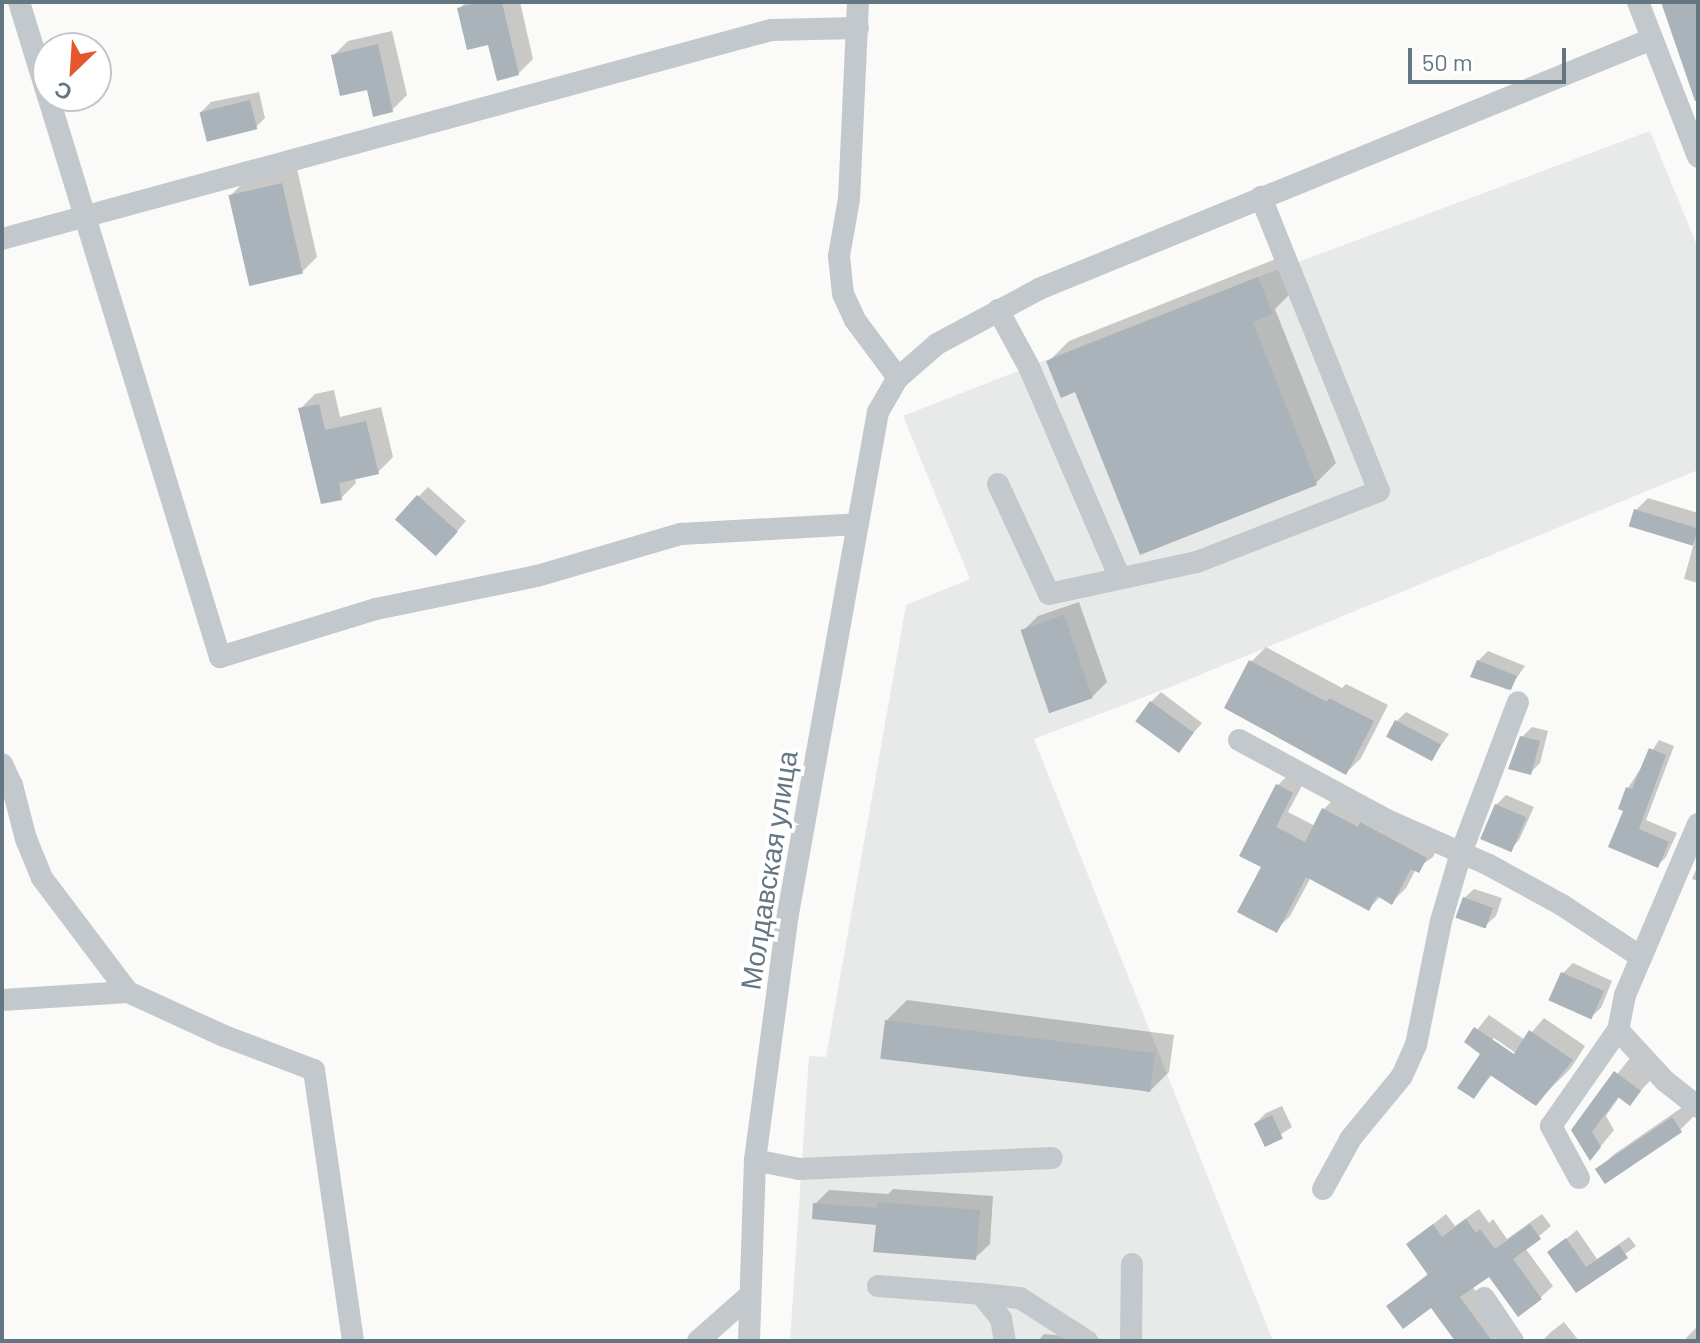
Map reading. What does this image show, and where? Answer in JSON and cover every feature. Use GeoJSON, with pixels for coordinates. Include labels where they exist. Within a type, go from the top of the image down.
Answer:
{"type":"FeatureCollection","features":[{"type":"Feature","properties":{"kind":"street"},"geometry":{"type":"LineString","coordinates":[[19,2],[32,44]]}},
{"type":"Feature","properties":{"kind":"street"},"geometry":{"type":"LineString","coordinates":[[858,2],[849,199],[839,256],[843,294],[855,320],[898,378],[937,344],[1039,289],[1652,39]]}},
{"type":"Feature","properties":{"kind":"street"},"geometry":{"type":"LineString","coordinates":[[1638,2],[1698,157]]}},
{"type":"Feature","properties":{"kind":"street"},"geometry":{"type":"LineString","coordinates":[[2,239],[771,30],[858,28]]}},
{"type":"Feature","properties":{"kind":"street"},"geometry":{"type":"LineString","coordinates":[[53,112],[220,657],[376,609],[537,576],[681,534],[858,524]]}},
{"type":"Feature","properties":{"kind":"street"},"geometry":{"type":"LineString","coordinates":[[998,484],[1049,594],[1197,562],[1379,491],[1261,197]]}},
{"type":"Feature","properties":{"kind":"street"},"geometry":{"type":"LineString","coordinates":[[998,310],[1029,367],[1120,578]]}},
{"type":"Feature","properties":{"kind":"street","name":"Молдавская улица"},"geometry":{"type":"LineString","coordinates":[[749,1341],[755,1160],[788,914],[878,412],[898,378]]}},
{"type":"Feature","properties":{"kind":"street"},"geometry":{"type":"LineString","coordinates":[[1323,1189],[1351,1138],[1402,1076],[1416,1045],[1441,921],[1461,853],[1518,702]]}},
{"type":"Feature","properties":{"kind":"street"},"geometry":{"type":"LineString","coordinates":[[1239,740],[1387,820],[1461,853],[1562,905],[1641,957]]}},
{"type":"Feature","properties":{"kind":"street"},"geometry":{"type":"LineString","coordinates":[[2,764],[12,785],[26,839],[42,878],[128,992]]}},
{"type":"Feature","properties":{"kind":"street"},"geometry":{"type":"LineString","coordinates":[[1579,1178],[1551,1126],[1618,1030],[1625,995],[1698,824]]}},
{"type":"Feature","properties":{"kind":"street"},"geometry":{"type":"LineString","coordinates":[[2,1000],[128,992],[224,1036],[314,1070],[353,1341],[336,1341]]}},
{"type":"Feature","properties":{"kind":"street"},"geometry":{"type":"LineString","coordinates":[[1618,1030],[1665,1081],[1698,1107]]}},
{"type":"Feature","properties":{"kind":"street"},"geometry":{"type":"LineString","coordinates":[[755,1160],[799,1169],[1052,1158]]}},
{"type":"Feature","properties":{"kind":"street"},"geometry":{"type":"LineString","coordinates":[[1131,1341],[1132,1264]]}},
{"type":"Feature","properties":{"kind":"street"},"geometry":{"type":"LineString","coordinates":[[878,1286],[1020,1298],[1087,1341]]}},
{"type":"Feature","properties":{"kind":"street"},"geometry":{"type":"LineString","coordinates":[[981,1294],[1001,1319],[1005,1341]]}},
{"type":"Feature","properties":{"kind":"street"},"geometry":{"type":"LineString","coordinates":[[698,1341],[750,1295]]}},
{"type":"Feature","properties":{"kind":"street"},"geometry":{"type":"LineString","coordinates":[[1484,1298],[1513,1341]]}},
{"type":"Feature","properties":{"kind":"shaded area"},"geometry":{"type":"Polygon","coordinates":[[[1650,131],[1698,248],[1698,470],[1173,686],[1034,739],[1273,1341],[790,1341],[809,1056],[826,1057],[906,605],[970,579],[903,416],[1258,277],[1650,131]]]}},
{"type":"Feature","properties":{"kind":"building"},"geometry":{"type":"Polygon","coordinates":[[[482,2],[502,2],[519,75],[497,81],[488,45],[467,50],[457,8],[482,2]]]}},
{"type":"Feature","properties":{"kind":"building"},"geometry":{"type":"Polygon","coordinates":[[[1661,2],[1698,2],[1698,101],[1695,101],[1661,2]]]}},
{"type":"Feature","properties":{"kind":"building"},"geometry":{"type":"Polygon","coordinates":[[[378,44],[393,112],[373,117],[367,90],[340,96],[331,55],[378,44]]]}},
{"type":"Feature","properties":{"kind":"building"},"geometry":{"type":"Polygon","coordinates":[[[250,100],[257,129],[207,142],[200,113],[250,100]]]}},
{"type":"Feature","properties":{"kind":"building"},"geometry":{"type":"Polygon","coordinates":[[[282,183],[303,274],[249,286],[228,195],[282,183]]]}},
{"type":"Feature","properties":{"kind":"building"},"geometry":{"type":"Polygon","coordinates":[[[1258,277],[1273,314],[1253,322],[1317,485],[1140,555],[1075,392],[1061,398],[1046,361],[1258,277]]]}},
{"type":"Feature","properties":{"kind":"building"},"geometry":{"type":"Polygon","coordinates":[[[319,404],[325,430],[366,421],[379,474],[339,483],[342,500],[321,504],[298,408],[319,404]]]}},
{"type":"Feature","properties":{"kind":"building"},"geometry":{"type":"Polygon","coordinates":[[[417,495],[458,532],[436,556],[395,520],[417,495]]]}},
{"type":"Feature","properties":{"kind":"building"},"geometry":{"type":"Polygon","coordinates":[[[1634,509],[1698,529],[1693,546],[1629,526],[1634,509]]]}},
{"type":"Feature","properties":{"kind":"building"},"geometry":{"type":"Polygon","coordinates":[[[1064,615],[1093,698],[1049,713],[1021,630],[1064,615]]]}},
{"type":"Feature","properties":{"kind":"building"},"geometry":{"type":"Polygon","coordinates":[[[1249,660],[1327,702],[1329,698],[1374,721],[1346,775],[1224,708],[1249,660]]]}},
{"type":"Feature","properties":{"kind":"building"},"geometry":{"type":"Polygon","coordinates":[[[1477,660],[1517,676],[1511,690],[1470,677],[1477,660]]]}},
{"type":"Feature","properties":{"kind":"building"},"geometry":{"type":"Polygon","coordinates":[[[1150,701],[1194,733],[1179,753],[1135,721],[1150,701]]]}},
{"type":"Feature","properties":{"kind":"building"},"geometry":{"type":"Polygon","coordinates":[[[1395,720],[1441,744],[1432,761],[1386,737],[1395,720]]]}},
{"type":"Feature","properties":{"kind":"building"},"geometry":{"type":"Polygon","coordinates":[[[1520,736],[1540,741],[1531,775],[1508,769],[1520,736]]]}},
{"type":"Feature","properties":{"kind":"building"},"geometry":{"type":"Polygon","coordinates":[[[1649,748],[1666,755],[1639,829],[1669,842],[1658,868],[1608,847],[1623,811],[1618,809],[1626,787],[1632,789],[1649,748]]]}},
{"type":"Feature","properties":{"kind":"building"},"geometry":{"type":"Polygon","coordinates":[[[1276,784],[1293,793],[1276,827],[1305,842],[1322,808],[1358,827],[1360,822],[1427,858],[1419,873],[1411,869],[1392,905],[1377,896],[1369,911],[1306,877],[1277,933],[1237,912],[1261,867],[1239,856],[1276,784]]]}},
{"type":"Feature","properties":{"kind":"building"},"geometry":{"type":"Polygon","coordinates":[[[1495,804],[1526,817],[1511,852],[1480,839],[1495,804]]]}},
{"type":"Feature","properties":{"kind":"building"},"geometry":{"type":"Polygon","coordinates":[[[1463,897],[1493,908],[1486,929],[1455,918],[1463,897]]]}},
{"type":"Feature","properties":{"kind":"building"},"geometry":{"type":"Polygon","coordinates":[[[1561,972],[1604,991],[1591,1019],[1548,1000],[1561,972]]]}},
{"type":"Feature","properties":{"kind":"building"},"geometry":{"type":"Polygon","coordinates":[[[885,1020],[1155,1053],[1150,1092],[880,1059],[885,1020]]]}},
{"type":"Feature","properties":{"kind":"building"},"geometry":{"type":"Polygon","coordinates":[[[1474,1027],[1514,1054],[1529,1030],[1573,1060],[1536,1106],[1490,1075],[1474,1099],[1457,1088],[1480,1054],[1464,1042],[1474,1027]]]}},
{"type":"Feature","properties":{"kind":"building"},"geometry":{"type":"Polygon","coordinates":[[[1614,1071],[1641,1091],[1630,1106],[1618,1097],[1592,1132],[1601,1147],[1590,1161],[1571,1130],[1614,1071]]]}},
{"type":"Feature","properties":{"kind":"building"},"geometry":{"type":"Polygon","coordinates":[[[1272,1115],[1283,1139],[1265,1147],[1254,1123],[1272,1115]]]}},
{"type":"Feature","properties":{"kind":"building"},"geometry":{"type":"Polygon","coordinates":[[[1672,1117],[1682,1132],[1605,1184],[1595,1169],[1672,1117]]]}},
{"type":"Feature","properties":{"kind":"building"},"geometry":{"type":"Polygon","coordinates":[[[877,1202],[980,1210],[976,1260],[873,1252],[876,1225],[812,1219],[813,1203],[877,1208],[877,1202]]]}},
{"type":"Feature","properties":{"kind":"building"},"geometry":{"type":"Polygon","coordinates":[[[1466,1219],[1476,1233],[1480,1229],[1495,1249],[1530,1224],[1541,1239],[1513,1259],[1542,1299],[1518,1317],[1489,1277],[1460,1297],[1492,1341],[1455,1341],[1431,1308],[1403,1329],[1386,1306],[1428,1275],[1406,1244],[1433,1224],[1442,1237],[1466,1219]]]}},
{"type":"Feature","properties":{"kind":"building"},"geometry":{"type":"Polygon","coordinates":[[[1566,1238],[1586,1267],[1619,1245],[1628,1258],[1576,1293],[1547,1252],[1566,1238]]]}}]}
